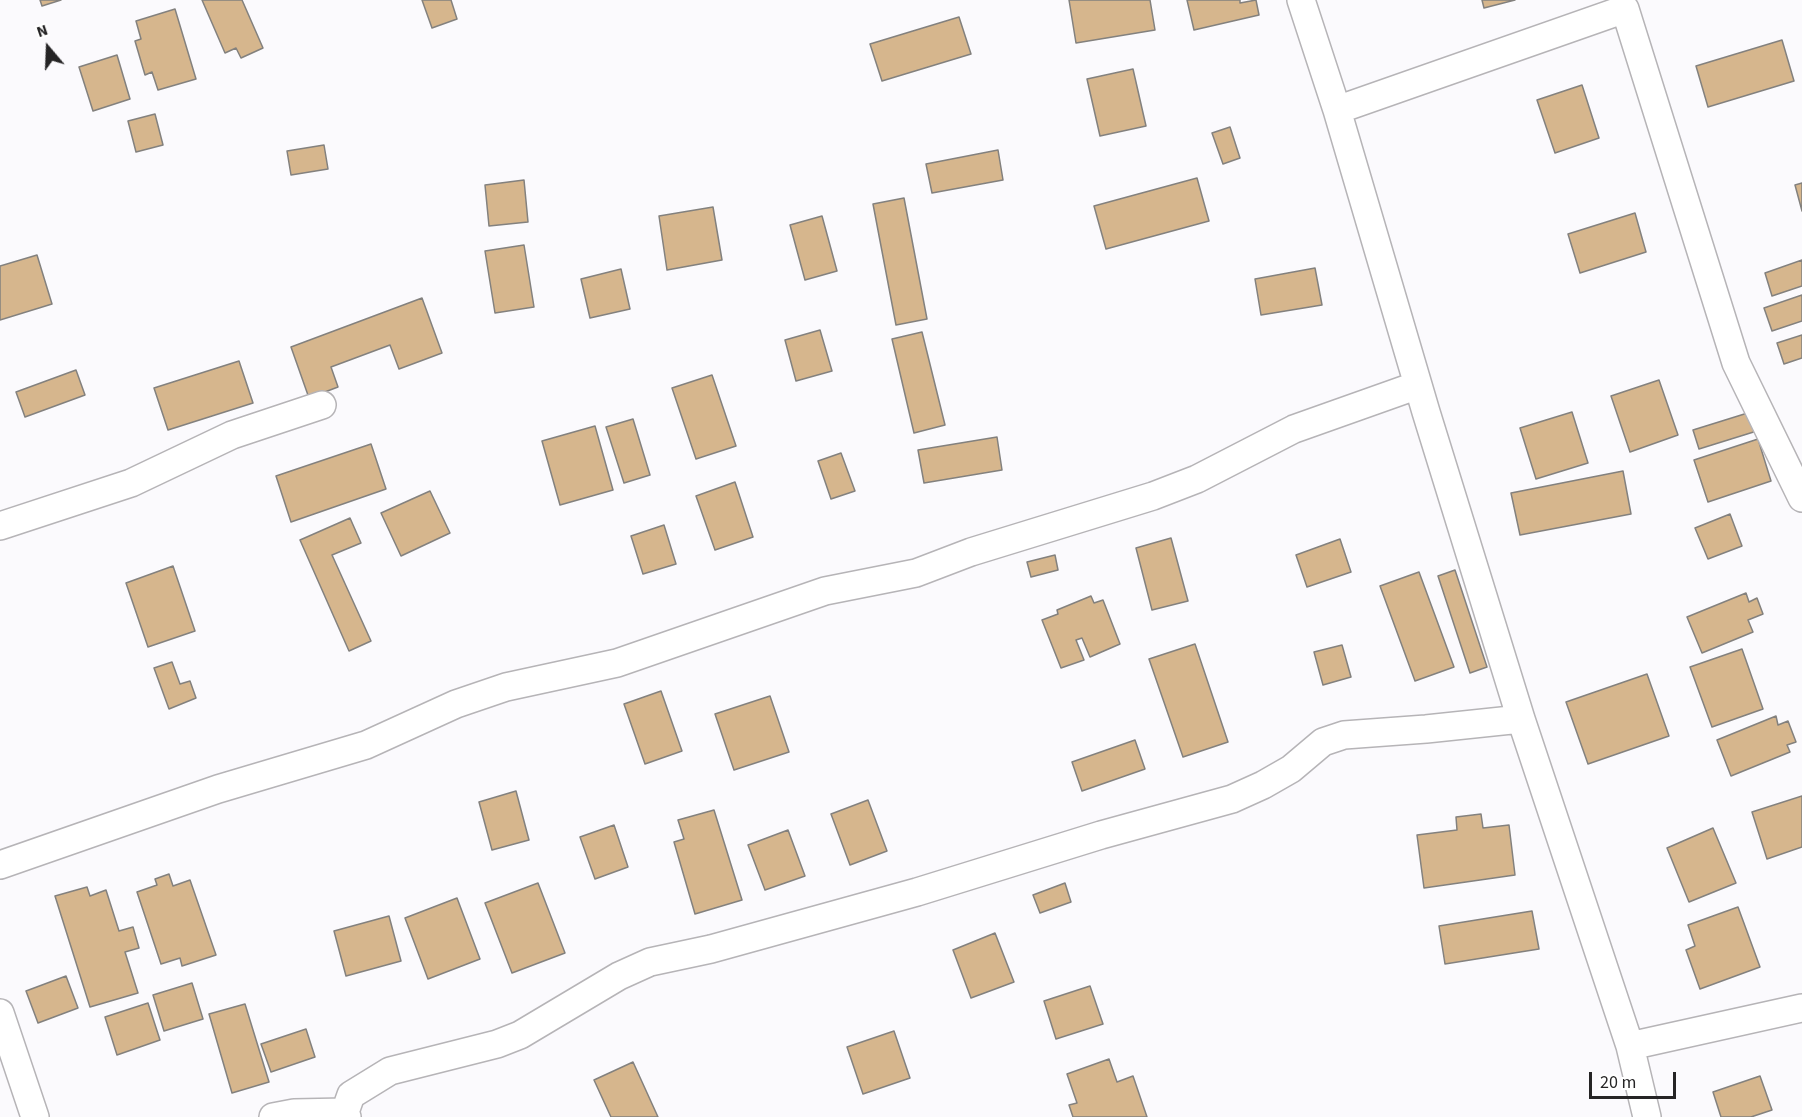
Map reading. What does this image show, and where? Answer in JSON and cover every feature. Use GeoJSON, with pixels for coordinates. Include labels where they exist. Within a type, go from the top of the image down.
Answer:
{"type":"FeatureCollection","features":[{"type":"Feature","properties":{"kind":"street"},"geometry":{"type":"LineString","coordinates":[[1301,0],[1337,110],[1418,385],[1521,718],[1630,1046],[1647,1117]]}},
{"type":"Feature","properties":{"kind":"street"},"geometry":{"type":"LineString","coordinates":[[1337,110],[1623,5],[1736,363],[1802,498]]}},
{"type":"Feature","properties":{"kind":"street"},"geometry":{"type":"LineString","coordinates":[[0,866],[218,789],[366,745],[456,704],[507,687],[617,663],[825,591],[916,573],[971,552],[1153,496],[1197,479],[1294,429],[1418,385]]}},
{"type":"Feature","properties":{"kind":"street"},"geometry":{"type":"LineString","coordinates":[[0,526],[131,483],[231,435],[322,405]]}},
{"type":"Feature","properties":{"kind":"street"},"geometry":{"type":"LineString","coordinates":[[273,1117],[294,1113],[346,1115],[351,1095],[390,1071],[497,1044],[520,1035],[620,976],[650,962],[711,949],[917,892],[1101,835],[1232,799],[1291,770],[1323,742],[1344,735],[1426,729],[1521,718]]}},
{"type":"Feature","properties":{"kind":"street"},"geometry":{"type":"LineString","coordinates":[[1630,1046],[1802,1008]]}},
{"type":"Feature","properties":{"kind":"street"},"geometry":{"type":"LineString","coordinates":[[0,1012],[36,1117]]}},
{"type":"Feature","properties":{"kind":"building"},"geometry":{"type":"Polygon","coordinates":[[[40,0],[61,0],[42,6],[40,0]]]}},
{"type":"Feature","properties":{"kind":"building"},"geometry":{"type":"Polygon","coordinates":[[[202,0],[242,0],[263,48],[241,58],[236,48],[225,53],[202,0]]]}},
{"type":"Feature","properties":{"kind":"building"},"geometry":{"type":"Polygon","coordinates":[[[422,0],[451,0],[457,19],[432,28],[422,0]]]}},
{"type":"Feature","properties":{"kind":"building"},"geometry":{"type":"Polygon","coordinates":[[[1069,0],[1150,0],[1155,30],[1076,43],[1069,0]]]}},
{"type":"Feature","properties":{"kind":"building"},"geometry":{"type":"Polygon","coordinates":[[[1187,0],[1240,0],[1240,3],[1256,0],[1259,15],[1194,30],[1187,0]]]}},
{"type":"Feature","properties":{"kind":"building"},"geometry":{"type":"Polygon","coordinates":[[[1482,0],[1515,0],[1484,8],[1482,0]]]}},
{"type":"Feature","properties":{"kind":"building"},"geometry":{"type":"Polygon","coordinates":[[[175,9],[196,79],[158,90],[152,72],[145,75],[135,41],[141,39],[136,21],[175,9]]]}},
{"type":"Feature","properties":{"kind":"building"},"geometry":{"type":"Polygon","coordinates":[[[959,17],[971,54],[882,81],[870,44],[959,17]]]}},
{"type":"Feature","properties":{"kind":"building"},"geometry":{"type":"Polygon","coordinates":[[[1782,40],[1794,81],[1708,107],[1696,66],[1782,40]]]}},
{"type":"Feature","properties":{"kind":"building"},"geometry":{"type":"Polygon","coordinates":[[[117,55],[130,99],[93,111],[79,67],[117,55]]]}},
{"type":"Feature","properties":{"kind":"building"},"geometry":{"type":"Polygon","coordinates":[[[1133,69],[1146,126],[1100,136],[1087,79],[1133,69]]]}},
{"type":"Feature","properties":{"kind":"building"},"geometry":{"type":"Polygon","coordinates":[[[1582,85],[1599,138],[1555,153],[1537,100],[1582,85]]]}},
{"type":"Feature","properties":{"kind":"building"},"geometry":{"type":"Polygon","coordinates":[[[155,114],[163,145],[136,152],[128,121],[155,114]]]}},
{"type":"Feature","properties":{"kind":"building"},"geometry":{"type":"Polygon","coordinates":[[[1230,127],[1240,158],[1223,164],[1212,133],[1230,127]]]}},
{"type":"Feature","properties":{"kind":"building"},"geometry":{"type":"Polygon","coordinates":[[[324,145],[328,169],[291,175],[287,151],[324,145]]]}},
{"type":"Feature","properties":{"kind":"building"},"geometry":{"type":"Polygon","coordinates":[[[998,150],[1003,180],[932,193],[926,164],[998,150]]]}},
{"type":"Feature","properties":{"kind":"building"},"geometry":{"type":"Polygon","coordinates":[[[1197,178],[1209,221],[1106,249],[1094,206],[1197,178]]]}},
{"type":"Feature","properties":{"kind":"building"},"geometry":{"type":"Polygon","coordinates":[[[524,180],[528,222],[489,226],[485,185],[524,180]]]}},
{"type":"Feature","properties":{"kind":"building"},"geometry":{"type":"Polygon","coordinates":[[[1802,183],[1802,211],[1795,185],[1802,183]]]}},
{"type":"Feature","properties":{"kind":"building"},"geometry":{"type":"Polygon","coordinates":[[[904,198],[927,319],[896,325],[873,204],[904,198]]]}},
{"type":"Feature","properties":{"kind":"building"},"geometry":{"type":"Polygon","coordinates":[[[713,207],[722,260],[667,270],[659,216],[713,207]]]}},
{"type":"Feature","properties":{"kind":"building"},"geometry":{"type":"Polygon","coordinates":[[[1635,213],[1646,252],[1580,273],[1568,234],[1635,213]]]}},
{"type":"Feature","properties":{"kind":"building"},"geometry":{"type":"Polygon","coordinates":[[[822,216],[837,271],[805,280],[790,225],[822,216]]]}},
{"type":"Feature","properties":{"kind":"building"},"geometry":{"type":"Polygon","coordinates":[[[524,245],[534,307],[495,313],[485,251],[524,245]]]}},
{"type":"Feature","properties":{"kind":"building"},"geometry":{"type":"Polygon","coordinates":[[[37,255],[52,304],[0,320],[0,266],[37,255]]]}},
{"type":"Feature","properties":{"kind":"building"},"geometry":{"type":"Polygon","coordinates":[[[1802,260],[1802,286],[1772,296],[1765,273],[1802,260]]]}},
{"type":"Feature","properties":{"kind":"building"},"geometry":{"type":"Polygon","coordinates":[[[1315,268],[1322,305],[1261,315],[1255,279],[1315,268]]]}},
{"type":"Feature","properties":{"kind":"building"},"geometry":{"type":"Polygon","coordinates":[[[621,269],[630,309],[590,318],[581,279],[621,269]]]}},
{"type":"Feature","properties":{"kind":"building"},"geometry":{"type":"Polygon","coordinates":[[[1802,295],[1802,321],[1772,331],[1764,308],[1802,295]]]}},
{"type":"Feature","properties":{"kind":"building"},"geometry":{"type":"Polygon","coordinates":[[[422,298],[442,353],[399,369],[390,345],[331,367],[338,387],[309,398],[291,347],[422,298]]]}},
{"type":"Feature","properties":{"kind":"building"},"geometry":{"type":"Polygon","coordinates":[[[820,330],[832,371],[796,381],[785,340],[820,330]]]}},
{"type":"Feature","properties":{"kind":"building"},"geometry":{"type":"Polygon","coordinates":[[[922,332],[945,425],[914,433],[892,339],[922,332]]]}},
{"type":"Feature","properties":{"kind":"building"},"geometry":{"type":"Polygon","coordinates":[[[1802,335],[1802,358],[1784,364],[1777,343],[1802,335]]]}},
{"type":"Feature","properties":{"kind":"building"},"geometry":{"type":"Polygon","coordinates":[[[239,361],[253,403],[168,430],[154,388],[239,361]]]}},
{"type":"Feature","properties":{"kind":"building"},"geometry":{"type":"Polygon","coordinates":[[[76,370],[85,395],[25,417],[16,392],[76,370]]]}},
{"type":"Feature","properties":{"kind":"building"},"geometry":{"type":"Polygon","coordinates":[[[712,375],[736,446],[696,459],[672,388],[712,375]]]}},
{"type":"Feature","properties":{"kind":"building"},"geometry":{"type":"Polygon","coordinates":[[[1659,380],[1678,435],[1630,452],[1611,396],[1659,380]]]}},
{"type":"Feature","properties":{"kind":"building"},"geometry":{"type":"Polygon","coordinates":[[[1754,411],[1760,430],[1699,449],[1693,430],[1754,411]]]}},
{"type":"Feature","properties":{"kind":"building"},"geometry":{"type":"Polygon","coordinates":[[[1572,412],[1588,463],[1536,479],[1520,428],[1572,412]]]}},
{"type":"Feature","properties":{"kind":"building"},"geometry":{"type":"Polygon","coordinates":[[[633,419],[650,475],[624,483],[606,427],[633,419]]]}},
{"type":"Feature","properties":{"kind":"building"},"geometry":{"type":"Polygon","coordinates":[[[595,426],[613,490],[560,505],[542,441],[595,426]]]}},
{"type":"Feature","properties":{"kind":"building"},"geometry":{"type":"Polygon","coordinates":[[[997,437],[1002,470],[924,483],[918,450],[997,437]]]}},
{"type":"Feature","properties":{"kind":"building"},"geometry":{"type":"Polygon","coordinates":[[[1758,439],[1771,481],[1708,502],[1694,460],[1758,439]]]}},
{"type":"Feature","properties":{"kind":"building"},"geometry":{"type":"Polygon","coordinates":[[[371,444],[386,489],[291,522],[276,476],[371,444]]]}},
{"type":"Feature","properties":{"kind":"building"},"geometry":{"type":"Polygon","coordinates":[[[841,453],[855,491],[831,499],[818,461],[841,453]]]}},
{"type":"Feature","properties":{"kind":"building"},"geometry":{"type":"Polygon","coordinates":[[[1623,471],[1631,514],[1520,535],[1511,493],[1623,471]]]}},
{"type":"Feature","properties":{"kind":"building"},"geometry":{"type":"Polygon","coordinates":[[[735,482],[753,537],[715,550],[696,496],[735,482]]]}},
{"type":"Feature","properties":{"kind":"building"},"geometry":{"type":"Polygon","coordinates":[[[430,491],[450,533],[401,556],[381,513],[430,491]]]}},
{"type":"Feature","properties":{"kind":"building"},"geometry":{"type":"Polygon","coordinates":[[[1730,514],[1742,546],[1708,559],[1695,528],[1730,514]]]}},
{"type":"Feature","properties":{"kind":"building"},"geometry":{"type":"Polygon","coordinates":[[[350,518],[361,543],[332,555],[371,641],[349,651],[300,540],[350,518]]]}},
{"type":"Feature","properties":{"kind":"building"},"geometry":{"type":"Polygon","coordinates":[[[664,525],[676,564],[643,574],[631,536],[664,525]]]}},
{"type":"Feature","properties":{"kind":"building"},"geometry":{"type":"Polygon","coordinates":[[[1171,538],[1188,601],[1152,610],[1136,548],[1171,538]]]}},
{"type":"Feature","properties":{"kind":"building"},"geometry":{"type":"Polygon","coordinates":[[[1340,539],[1351,572],[1307,587],[1296,555],[1340,539]]]}},
{"type":"Feature","properties":{"kind":"building"},"geometry":{"type":"Polygon","coordinates":[[[1055,555],[1058,570],[1031,577],[1027,562],[1055,555]]]}},
{"type":"Feature","properties":{"kind":"building"},"geometry":{"type":"Polygon","coordinates":[[[173,566],[195,631],[148,647],[126,583],[173,566]]]}},
{"type":"Feature","properties":{"kind":"building"},"geometry":{"type":"Polygon","coordinates":[[[1455,570],[1487,667],[1470,673],[1438,576],[1455,570]]]}},
{"type":"Feature","properties":{"kind":"building"},"geometry":{"type":"Polygon","coordinates":[[[1419,572],[1454,667],[1415,681],[1380,586],[1419,572]]]}},
{"type":"Feature","properties":{"kind":"building"},"geometry":{"type":"Polygon","coordinates":[[[1746,593],[1749,602],[1757,598],[1763,614],[1748,620],[1753,632],[1702,653],[1687,617],[1746,593]]]}},
{"type":"Feature","properties":{"kind":"building"},"geometry":{"type":"Polygon","coordinates":[[[1091,596],[1094,603],[1103,600],[1120,644],[1090,657],[1082,638],[1076,640],[1084,660],[1061,668],[1042,620],[1058,614],[1057,610],[1091,596]]]}},
{"type":"Feature","properties":{"kind":"building"},"geometry":{"type":"Polygon","coordinates":[[[1195,644],[1228,742],[1183,757],[1149,659],[1195,644]]]}},
{"type":"Feature","properties":{"kind":"building"},"geometry":{"type":"Polygon","coordinates":[[[1342,645],[1351,677],[1323,685],[1314,652],[1342,645]]]}},
{"type":"Feature","properties":{"kind":"building"},"geometry":{"type":"Polygon","coordinates":[[[1742,649],[1763,709],[1712,727],[1690,667],[1742,649]]]}},
{"type":"Feature","properties":{"kind":"building"},"geometry":{"type":"Polygon","coordinates":[[[172,662],[180,684],[190,681],[196,698],[169,709],[154,668],[172,662]]]}},
{"type":"Feature","properties":{"kind":"building"},"geometry":{"type":"Polygon","coordinates":[[[1647,674],[1669,736],[1588,764],[1566,702],[1647,674]]]}},
{"type":"Feature","properties":{"kind":"building"},"geometry":{"type":"Polygon","coordinates":[[[661,691],[682,751],[645,764],[624,704],[661,691]]]}},
{"type":"Feature","properties":{"kind":"building"},"geometry":{"type":"Polygon","coordinates":[[[770,696],[789,752],[734,770],[715,714],[770,696]]]}},
{"type":"Feature","properties":{"kind":"building"},"geometry":{"type":"Polygon","coordinates":[[[1776,716],[1778,725],[1788,721],[1796,742],[1787,745],[1790,752],[1731,776],[1717,740],[1776,716]]]}},
{"type":"Feature","properties":{"kind":"building"},"geometry":{"type":"Polygon","coordinates":[[[1135,740],[1145,769],[1082,791],[1072,762],[1135,740]]]}},
{"type":"Feature","properties":{"kind":"building"},"geometry":{"type":"Polygon","coordinates":[[[516,791],[529,840],[492,850],[479,802],[516,791]]]}},
{"type":"Feature","properties":{"kind":"building"},"geometry":{"type":"Polygon","coordinates":[[[1802,796],[1802,847],[1767,859],[1752,812],[1802,796]]]}},
{"type":"Feature","properties":{"kind":"building"},"geometry":{"type":"Polygon","coordinates":[[[868,800],[887,851],[850,865],[831,814],[868,800]]]}},
{"type":"Feature","properties":{"kind":"building"},"geometry":{"type":"Polygon","coordinates":[[[714,810],[742,900],[695,914],[674,842],[684,839],[678,820],[714,810]]]}},
{"type":"Feature","properties":{"kind":"building"},"geometry":{"type":"Polygon","coordinates":[[[1481,814],[1483,828],[1509,825],[1515,875],[1424,888],[1417,835],[1457,830],[1456,817],[1481,814]]]}},
{"type":"Feature","properties":{"kind":"building"},"geometry":{"type":"Polygon","coordinates":[[[614,825],[628,867],[595,879],[580,837],[614,825]]]}},
{"type":"Feature","properties":{"kind":"building"},"geometry":{"type":"Polygon","coordinates":[[[1713,828],[1736,883],[1689,902],[1667,848],[1713,828]]]}},
{"type":"Feature","properties":{"kind":"building"},"geometry":{"type":"Polygon","coordinates":[[[788,830],[805,876],[765,890],[748,845],[788,830]]]}},
{"type":"Feature","properties":{"kind":"building"},"geometry":{"type":"Polygon","coordinates":[[[169,874],[173,886],[190,880],[216,955],[182,966],[180,958],[161,964],[137,892],[157,885],[155,879],[169,874]]]}},
{"type":"Feature","properties":{"kind":"building"},"geometry":{"type":"Polygon","coordinates":[[[538,883],[565,953],[512,973],[485,903],[538,883]]]}},
{"type":"Feature","properties":{"kind":"building"},"geometry":{"type":"Polygon","coordinates":[[[1065,883],[1071,902],[1040,913],[1033,895],[1065,883]]]}},
{"type":"Feature","properties":{"kind":"building"},"geometry":{"type":"Polygon","coordinates":[[[87,887],[90,896],[106,890],[119,931],[133,927],[139,948],[125,952],[138,993],[90,1007],[55,896],[87,887]]]}},
{"type":"Feature","properties":{"kind":"building"},"geometry":{"type":"Polygon","coordinates":[[[457,898],[480,959],[428,979],[405,918],[457,898]]]}},
{"type":"Feature","properties":{"kind":"building"},"geometry":{"type":"Polygon","coordinates":[[[1738,907],[1760,967],[1700,989],[1686,950],[1695,946],[1688,925],[1738,907]]]}},
{"type":"Feature","properties":{"kind":"building"},"geometry":{"type":"Polygon","coordinates":[[[1532,911],[1539,949],[1445,964],[1439,926],[1532,911]]]}},
{"type":"Feature","properties":{"kind":"building"},"geometry":{"type":"Polygon","coordinates":[[[389,916],[401,961],[346,976],[334,931],[389,916]]]}},
{"type":"Feature","properties":{"kind":"building"},"geometry":{"type":"Polygon","coordinates":[[[995,933],[1014,982],[971,998],[953,950],[995,933]]]}},
{"type":"Feature","properties":{"kind":"building"},"geometry":{"type":"Polygon","coordinates":[[[66,976],[78,1008],[38,1023],[26,991],[66,976]]]}},
{"type":"Feature","properties":{"kind":"building"},"geometry":{"type":"Polygon","coordinates":[[[192,983],[203,1019],[164,1031],[153,995],[192,983]]]}},
{"type":"Feature","properties":{"kind":"building"},"geometry":{"type":"Polygon","coordinates":[[[1090,986],[1103,1024],[1056,1039],[1044,1001],[1090,986]]]}},
{"type":"Feature","properties":{"kind":"building"},"geometry":{"type":"Polygon","coordinates":[[[148,1003],[160,1040],[117,1055],[105,1017],[148,1003]]]}},
{"type":"Feature","properties":{"kind":"building"},"geometry":{"type":"Polygon","coordinates":[[[245,1004],[269,1082],[232,1093],[209,1014],[245,1004]]]}},
{"type":"Feature","properties":{"kind":"building"},"geometry":{"type":"Polygon","coordinates":[[[306,1029],[315,1057],[271,1072],[261,1044],[306,1029]]]}},
{"type":"Feature","properties":{"kind":"building"},"geometry":{"type":"Polygon","coordinates":[[[894,1031],[910,1078],[863,1094],[847,1047],[894,1031]]]}},
{"type":"Feature","properties":{"kind":"building"},"geometry":{"type":"Polygon","coordinates":[[[1109,1059],[1117,1082],[1133,1076],[1147,1117],[1073,1117],[1069,1105],[1077,1103],[1067,1074],[1109,1059]]]}},
{"type":"Feature","properties":{"kind":"building"},"geometry":{"type":"Polygon","coordinates":[[[633,1062],[658,1117],[611,1117],[594,1080],[633,1062]]]}},
{"type":"Feature","properties":{"kind":"building"},"geometry":{"type":"Polygon","coordinates":[[[1760,1076],[1772,1110],[1751,1117],[1721,1117],[1713,1092],[1760,1076]]]}}]}
